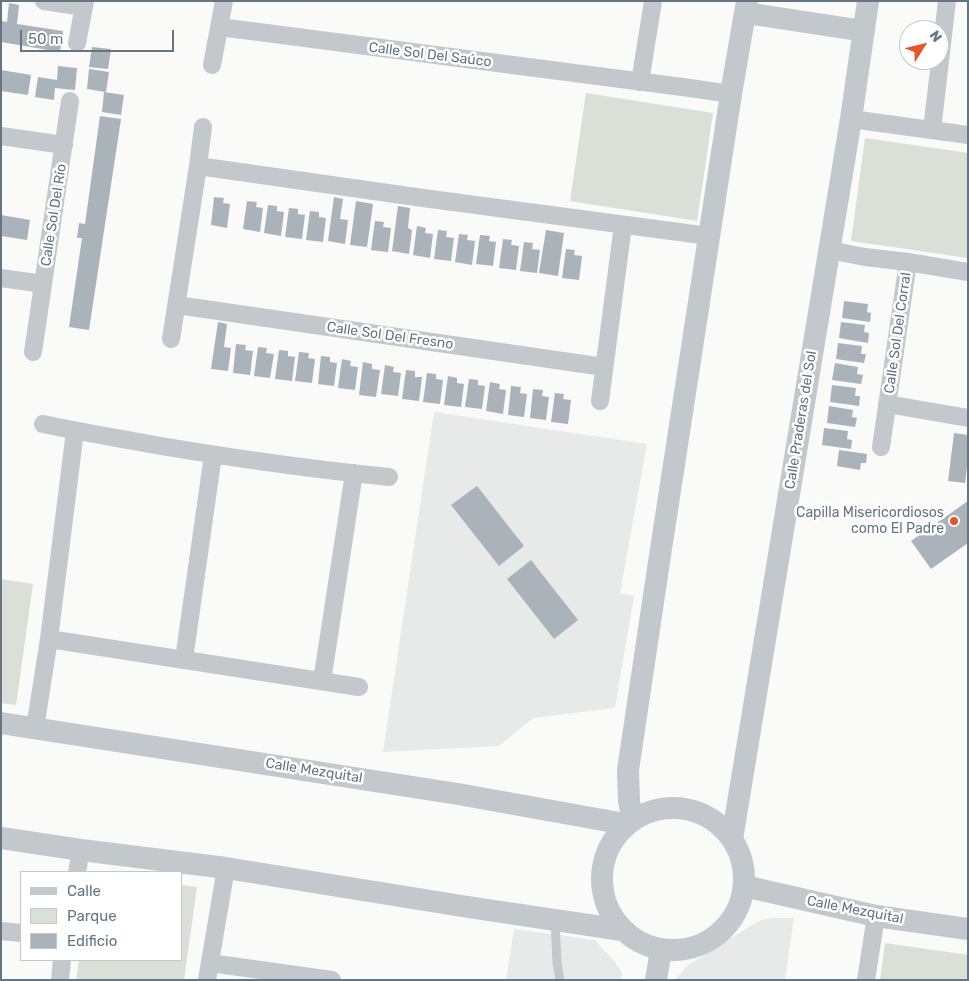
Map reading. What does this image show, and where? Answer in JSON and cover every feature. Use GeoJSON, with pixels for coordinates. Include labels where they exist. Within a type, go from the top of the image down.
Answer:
{"type":"FeatureCollection","features":[{"type":"Feature","properties":{"kind":"street"},"geometry":{"type":"LineString","coordinates":[[44,1],[85,4],[78,43]]}},
{"type":"Feature","properties":{"kind":"street"},"geometry":{"type":"LineString","coordinates":[[212,65],[224,1]]}},
{"type":"Feature","properties":{"kind":"street"},"geometry":{"type":"LineString","coordinates":[[640,82],[653,1]]}},
{"type":"Feature","properties":{"kind":"street","name":"Calle Praderas del Sol"},"geometry":{"type":"LineString","coordinates":[[732,839],[851,119],[868,1]]}},
{"type":"Feature","properties":{"kind":"street"},"geometry":{"type":"LineString","coordinates":[[932,130],[947,1]]}},
{"type":"Feature","properties":{"kind":"street"},"geometry":{"type":"LineString","coordinates":[[629,822],[628,770],[731,94],[747,7],[864,31]]}},
{"type":"Feature","properties":{"kind":"street","name":"Calle Sol Del Saúco"},"geometry":{"type":"LineString","coordinates":[[220,27],[731,94]]}},
{"type":"Feature","properties":{"kind":"street","name":"Calle Sol Del Río"},"geometry":{"type":"LineString","coordinates":[[33,352],[70,101]]}},
{"type":"Feature","properties":{"kind":"street"},"geometry":{"type":"LineString","coordinates":[[851,119],[968,135]]}},
{"type":"Feature","properties":{"kind":"street"},"geometry":{"type":"LineString","coordinates":[[171,339],[203,127]]}},
{"type":"Feature","properties":{"kind":"street","name":"Calle Sol Del Río"},"geometry":{"type":"LineString","coordinates":[[1,136],[64,145]]}},
{"type":"Feature","properties":{"kind":"street"},"geometry":{"type":"LineString","coordinates":[[198,166],[710,236]]}},
{"type":"Feature","properties":{"kind":"street"},"geometry":{"type":"LineString","coordinates":[[600,401],[623,225]]}},
{"type":"Feature","properties":{"kind":"street","name":"Calle Sol Del Corral"},"geometry":{"type":"LineString","coordinates":[[829,250],[968,272]]}},
{"type":"Feature","properties":{"kind":"street","name":"Calle Sol Del Corral"},"geometry":{"type":"LineString","coordinates":[[881,447],[908,262]]}},
{"type":"Feature","properties":{"kind":"street","name":"Calle Sol Del Río"},"geometry":{"type":"LineString","coordinates":[[1,278],[43,284]]}},
{"type":"Feature","properties":{"kind":"street","name":"Calle Sol Del Fresno"},"geometry":{"type":"LineString","coordinates":[[177,305],[604,367]]}},
{"type":"Feature","properties":{"kind":"street","name":"Calle Sol Del Corral"},"geometry":{"type":"LineString","coordinates":[[887,404],[968,418]]}},
{"type":"Feature","properties":{"kind":"street"},"geometry":{"type":"LineString","coordinates":[[43,424],[213,455],[389,477]]}},
{"type":"Feature","properties":{"kind":"street"},"geometry":{"type":"LineString","coordinates":[[35,728],[75,431]]}},
{"type":"Feature","properties":{"kind":"street"},"geometry":{"type":"LineString","coordinates":[[184,659],[213,455]]}},
{"type":"Feature","properties":{"kind":"street"},"geometry":{"type":"LineString","coordinates":[[322,681],[354,473]]}},
{"type":"Feature","properties":{"kind":"street"},"geometry":{"type":"LineString","coordinates":[[48,639],[359,687]]}},
{"type":"Feature","properties":{"kind":"street","name":"Calle Mezquital"},"geometry":{"type":"LineString","coordinates":[[1,723],[629,822]]}},
{"type":"Feature","properties":{"kind":"street"},"geometry":{"type":"LineString","coordinates":[[676,807],[698,811],[717,822],[732,839],[742,862],[744,886],[738,909],[725,928],[707,942],[685,949],[661,950],[640,943],[622,930],[608,910],[602,888],[602,864],[610,843],[629,822],[653,809],[676,807]]}},
{"type":"Feature","properties":{"kind":"street"},"geometry":{"type":"LineString","coordinates":[[1,838],[226,868],[622,930]]}},
{"type":"Feature","properties":{"kind":"street"},"geometry":{"type":"LineString","coordinates":[[77,871],[81,850]]}},
{"type":"Feature","properties":{"kind":"street"},"geometry":{"type":"LineString","coordinates":[[226,868],[209,971],[332,980]]}},
{"type":"Feature","properties":{"kind":"street","name":"Calle Mezquital"},"geometry":{"type":"LineString","coordinates":[[744,886],[876,916],[968,929]]}},
{"type":"Feature","properties":{"kind":"street"},"geometry":{"type":"LineString","coordinates":[[866,980],[876,916]]}},
{"type":"Feature","properties":{"kind":"street"},"geometry":{"type":"LineString","coordinates":[[1,931],[20,933]]}},
{"type":"Feature","properties":{"kind":"street"},"geometry":{"type":"LineString","coordinates":[[656,980],[661,950]]}},
{"type":"Feature","properties":{"kind":"street"},"geometry":{"type":"LineString","coordinates":[[60,980],[62,961]]}},
{"type":"Feature","properties":{"kind":"lane"},"geometry":{"type":"LineString","coordinates":[[555,920],[557,963],[560,980]]}},
{"type":"Feature","properties":{"kind":"shaded area"},"geometry":{"type":"Polygon","coordinates":[[[434,412],[647,444],[620,593],[634,596],[615,708],[533,718],[499,746],[383,752],[434,412]]]}},
{"type":"Feature","properties":{"kind":"shaded area"},"geometry":{"type":"Polygon","coordinates":[[[794,918],[785,980],[675,980],[687,966],[724,942],[761,920],[794,918]]]}},
{"type":"Feature","properties":{"kind":"shaded area"},"geometry":{"type":"Polygon","coordinates":[[[514,929],[595,940],[615,962],[622,973],[621,980],[506,980],[514,929]]]}},
{"type":"Feature","properties":{"kind":"green space"},"geometry":{"type":"Polygon","coordinates":[[[586,93],[713,113],[697,221],[570,201],[586,93]]]}},
{"type":"Feature","properties":{"kind":"green space"},"geometry":{"type":"Polygon","coordinates":[[[865,138],[968,153],[968,258],[851,241],[865,138]]]}},
{"type":"Feature","properties":{"kind":"green space"},"geometry":{"type":"Polygon","coordinates":[[[1,579],[33,584],[16,705],[1,703],[1,579]]]}},
{"type":"Feature","properties":{"kind":"green space"},"geometry":{"type":"Polygon","coordinates":[[[182,885],[197,887],[184,980],[76,980],[79,961],[182,961],[182,885]]]}},
{"type":"Feature","properties":{"kind":"green space"},"geometry":{"type":"Polygon","coordinates":[[[885,943],[968,955],[968,980],[880,980],[885,943]]]}},
{"type":"Feature","properties":{"kind":"building"},"geometry":{"type":"Polygon","coordinates":[[[9,3],[19,5],[17,24],[63,31],[60,52],[1,42],[1,21],[7,22],[9,3]]]}},
{"type":"Feature","properties":{"kind":"building"},"geometry":{"type":"Polygon","coordinates":[[[92,47],[111,49],[108,69],[89,67],[92,47]]]}},
{"type":"Feature","properties":{"kind":"building"},"geometry":{"type":"Polygon","coordinates":[[[58,66],[77,68],[75,90],[55,88],[54,100],[35,97],[38,77],[57,80],[58,66]]]}},
{"type":"Feature","properties":{"kind":"building"},"geometry":{"type":"Polygon","coordinates":[[[89,69],[109,72],[106,92],[87,89],[89,69]]]}},
{"type":"Feature","properties":{"kind":"building"},"geometry":{"type":"Polygon","coordinates":[[[1,70],[31,75],[28,95],[1,91],[1,70]]]}},
{"type":"Feature","properties":{"kind":"building"},"geometry":{"type":"Polygon","coordinates":[[[104,92],[124,95],[121,115],[102,112],[104,92]]]}},
{"type":"Feature","properties":{"kind":"building"},"geometry":{"type":"Polygon","coordinates":[[[100,116],[121,119],[89,330],[69,327],[82,238],[77,238],[79,223],[85,224],[100,116]]]}},
{"type":"Feature","properties":{"kind":"building"},"geometry":{"type":"Polygon","coordinates":[[[214,197],[224,198],[223,203],[230,204],[227,228],[211,225],[214,197]]]}},
{"type":"Feature","properties":{"kind":"building"},"geometry":{"type":"Polygon","coordinates":[[[334,197],[343,199],[340,219],[348,220],[345,244],[328,241],[334,197]]]}},
{"type":"Feature","properties":{"kind":"building"},"geometry":{"type":"Polygon","coordinates":[[[247,201],[257,202],[256,207],[263,208],[260,232],[243,229],[247,201]]]}},
{"type":"Feature","properties":{"kind":"building"},"geometry":{"type":"Polygon","coordinates":[[[356,201],[373,204],[367,247],[350,245],[356,201]]]}},
{"type":"Feature","properties":{"kind":"building"},"geometry":{"type":"Polygon","coordinates":[[[268,205],[277,206],[277,211],[284,212],[281,236],[264,233],[268,205]]]}},
{"type":"Feature","properties":{"kind":"building"},"geometry":{"type":"Polygon","coordinates":[[[398,206],[410,208],[408,228],[412,230],[409,254],[392,251],[398,206]]]}},
{"type":"Feature","properties":{"kind":"building"},"geometry":{"type":"Polygon","coordinates":[[[289,208],[298,209],[298,214],[305,215],[302,239],[285,237],[289,208]]]}},
{"type":"Feature","properties":{"kind":"building"},"geometry":{"type":"Polygon","coordinates":[[[310,211],[319,212],[319,217],[326,218],[323,242],[306,240],[310,211]]]}},
{"type":"Feature","properties":{"kind":"building"},"geometry":{"type":"Polygon","coordinates":[[[1,215],[30,220],[27,240],[1,236],[1,215]]]}},
{"type":"Feature","properties":{"kind":"building"},"geometry":{"type":"Polygon","coordinates":[[[375,221],[384,222],[383,227],[391,228],[388,252],[371,250],[375,221]]]}},
{"type":"Feature","properties":{"kind":"building"},"geometry":{"type":"Polygon","coordinates":[[[417,226],[426,228],[425,233],[433,234],[430,258],[413,255],[417,226]]]}},
{"type":"Feature","properties":{"kind":"building"},"geometry":{"type":"Polygon","coordinates":[[[438,230],[447,231],[446,237],[454,238],[451,261],[434,259],[438,230]]]}},
{"type":"Feature","properties":{"kind":"building"},"geometry":{"type":"Polygon","coordinates":[[[546,230],[564,233],[558,276],[539,273],[546,230]]]}},
{"type":"Feature","properties":{"kind":"building"},"geometry":{"type":"Polygon","coordinates":[[[459,234],[468,235],[467,240],[475,241],[472,265],[455,262],[459,234]]]}},
{"type":"Feature","properties":{"kind":"building"},"geometry":{"type":"Polygon","coordinates":[[[480,235],[490,236],[489,241],[496,242],[493,266],[476,264],[480,235]]]}},
{"type":"Feature","properties":{"kind":"building"},"geometry":{"type":"Polygon","coordinates":[[[503,239],[512,240],[511,245],[519,246],[516,270],[499,268],[503,239]]]}},
{"type":"Feature","properties":{"kind":"building"},"geometry":{"type":"Polygon","coordinates":[[[524,242],[533,243],[532,249],[540,250],[537,273],[520,271],[524,242]]]}},
{"type":"Feature","properties":{"kind":"building"},"geometry":{"type":"Polygon","coordinates":[[[566,249],[575,250],[574,255],[582,256],[579,280],[562,278],[566,249]]]}},
{"type":"Feature","properties":{"kind":"building"},"geometry":{"type":"Polygon","coordinates":[[[844,301],[868,304],[867,312],[871,313],[870,322],[842,318],[844,301]]]}},
{"type":"Feature","properties":{"kind":"building"},"geometry":{"type":"Polygon","coordinates":[[[218,322],[227,324],[224,347],[231,348],[228,371],[211,369],[218,322]]]}},
{"type":"Feature","properties":{"kind":"building"},"geometry":{"type":"Polygon","coordinates":[[[841,322],[865,325],[864,332],[869,333],[868,343],[839,338],[841,322]]]}},
{"type":"Feature","properties":{"kind":"building"},"geometry":{"type":"Polygon","coordinates":[[[838,343],[862,346],[861,354],[866,354],[864,363],[836,359],[838,343]]]}},
{"type":"Feature","properties":{"kind":"building"},"geometry":{"type":"Polygon","coordinates":[[[236,344],[246,345],[245,350],[253,351],[250,375],[233,373],[236,344]]]}},
{"type":"Feature","properties":{"kind":"building"},"geometry":{"type":"Polygon","coordinates":[[[258,347],[267,348],[266,353],[274,354],[270,378],[254,376],[258,347]]]}},
{"type":"Feature","properties":{"kind":"building"},"geometry":{"type":"Polygon","coordinates":[[[279,350],[288,351],[288,356],[295,357],[292,381],[275,379],[279,350]]]}},
{"type":"Feature","properties":{"kind":"building"},"geometry":{"type":"Polygon","coordinates":[[[299,352],[309,353],[308,358],[315,359],[312,383],[295,381],[299,352]]]}},
{"type":"Feature","properties":{"kind":"building"},"geometry":{"type":"Polygon","coordinates":[[[321,356],[330,357],[330,362],[337,363],[334,386],[318,384],[321,356]]]}},
{"type":"Feature","properties":{"kind":"building"},"geometry":{"type":"Polygon","coordinates":[[[342,359],[351,361],[350,366],[358,367],[355,390],[338,388],[342,359]]]}},
{"type":"Feature","properties":{"kind":"building"},"geometry":{"type":"Polygon","coordinates":[[[363,362],[372,364],[372,369],[380,370],[376,397],[359,395],[363,362]]]}},
{"type":"Feature","properties":{"kind":"building"},"geometry":{"type":"Polygon","coordinates":[[[835,363],[858,367],[857,374],[863,375],[861,384],[832,380],[835,363]]]}},
{"type":"Feature","properties":{"kind":"building"},"geometry":{"type":"Polygon","coordinates":[[[385,365],[394,367],[393,372],[401,373],[398,396],[381,394],[385,365]]]}},
{"type":"Feature","properties":{"kind":"building"},"geometry":{"type":"Polygon","coordinates":[[[406,370],[415,371],[415,377],[422,377],[419,401],[402,399],[406,370]]]}},
{"type":"Feature","properties":{"kind":"building"},"geometry":{"type":"Polygon","coordinates":[[[427,373],[436,374],[436,379],[443,380],[440,404],[423,402],[427,373]]]}},
{"type":"Feature","properties":{"kind":"building"},"geometry":{"type":"Polygon","coordinates":[[[448,376],[457,378],[457,383],[464,384],[461,407],[444,405],[448,376]]]}},
{"type":"Feature","properties":{"kind":"building"},"geometry":{"type":"Polygon","coordinates":[[[469,379],[478,380],[478,385],[485,386],[482,409],[465,407],[469,379]]]}},
{"type":"Feature","properties":{"kind":"building"},"geometry":{"type":"Polygon","coordinates":[[[490,382],[500,384],[499,389],[506,390],[503,414],[486,411],[490,382]]]}},
{"type":"Feature","properties":{"kind":"building"},"geometry":{"type":"Polygon","coordinates":[[[832,385],[856,388],[855,396],[860,396],[859,406],[830,402],[832,385]]]}},
{"type":"Feature","properties":{"kind":"building"},"geometry":{"type":"Polygon","coordinates":[[[511,386],[521,387],[520,393],[527,394],[524,417],[508,415],[511,386]]]}},
{"type":"Feature","properties":{"kind":"building"},"geometry":{"type":"Polygon","coordinates":[[[533,389],[543,390],[542,396],[549,397],[546,420],[530,418],[533,389]]]}},
{"type":"Feature","properties":{"kind":"building"},"geometry":{"type":"Polygon","coordinates":[[[555,393],[564,394],[563,399],[571,400],[568,424],[551,422],[555,393]]]}},
{"type":"Feature","properties":{"kind":"building"},"geometry":{"type":"Polygon","coordinates":[[[829,406],[853,410],[852,417],[857,418],[855,427],[827,423],[829,406]]]}},
{"type":"Feature","properties":{"kind":"building"},"geometry":{"type":"Polygon","coordinates":[[[824,428],[848,431],[847,439],[852,440],[851,449],[822,445],[824,428]]]}},
{"type":"Feature","properties":{"kind":"building"},"geometry":{"type":"Polygon","coordinates":[[[954,433],[968,435],[965,483],[948,481],[954,433]]]}},
{"type":"Feature","properties":{"kind":"building"},"geometry":{"type":"Polygon","coordinates":[[[839,450],[867,454],[866,463],[861,463],[860,470],[837,466],[839,450]]]}},
{"type":"Feature","properties":{"kind":"building"},"geometry":{"type":"Polygon","coordinates":[[[477,486],[524,546],[499,566],[451,505],[477,486]]]}},
{"type":"Feature","properties":{"kind":"building","name":"Capilla Misericordiosos como El Padre"},"geometry":{"type":"Polygon","coordinates":[[[968,501],[968,543],[931,569],[911,541],[968,501]]]}},
{"type":"Feature","properties":{"kind":"building"},"geometry":{"type":"Polygon","coordinates":[[[531,560],[578,620],[554,639],[507,579],[531,560]]]}},
{"type":"Feature","properties":{"kind":"place","name":"Capilla Misericordiosos como El Padre"},"geometry":{"type":"Point","coordinates":[954,521]}}]}
